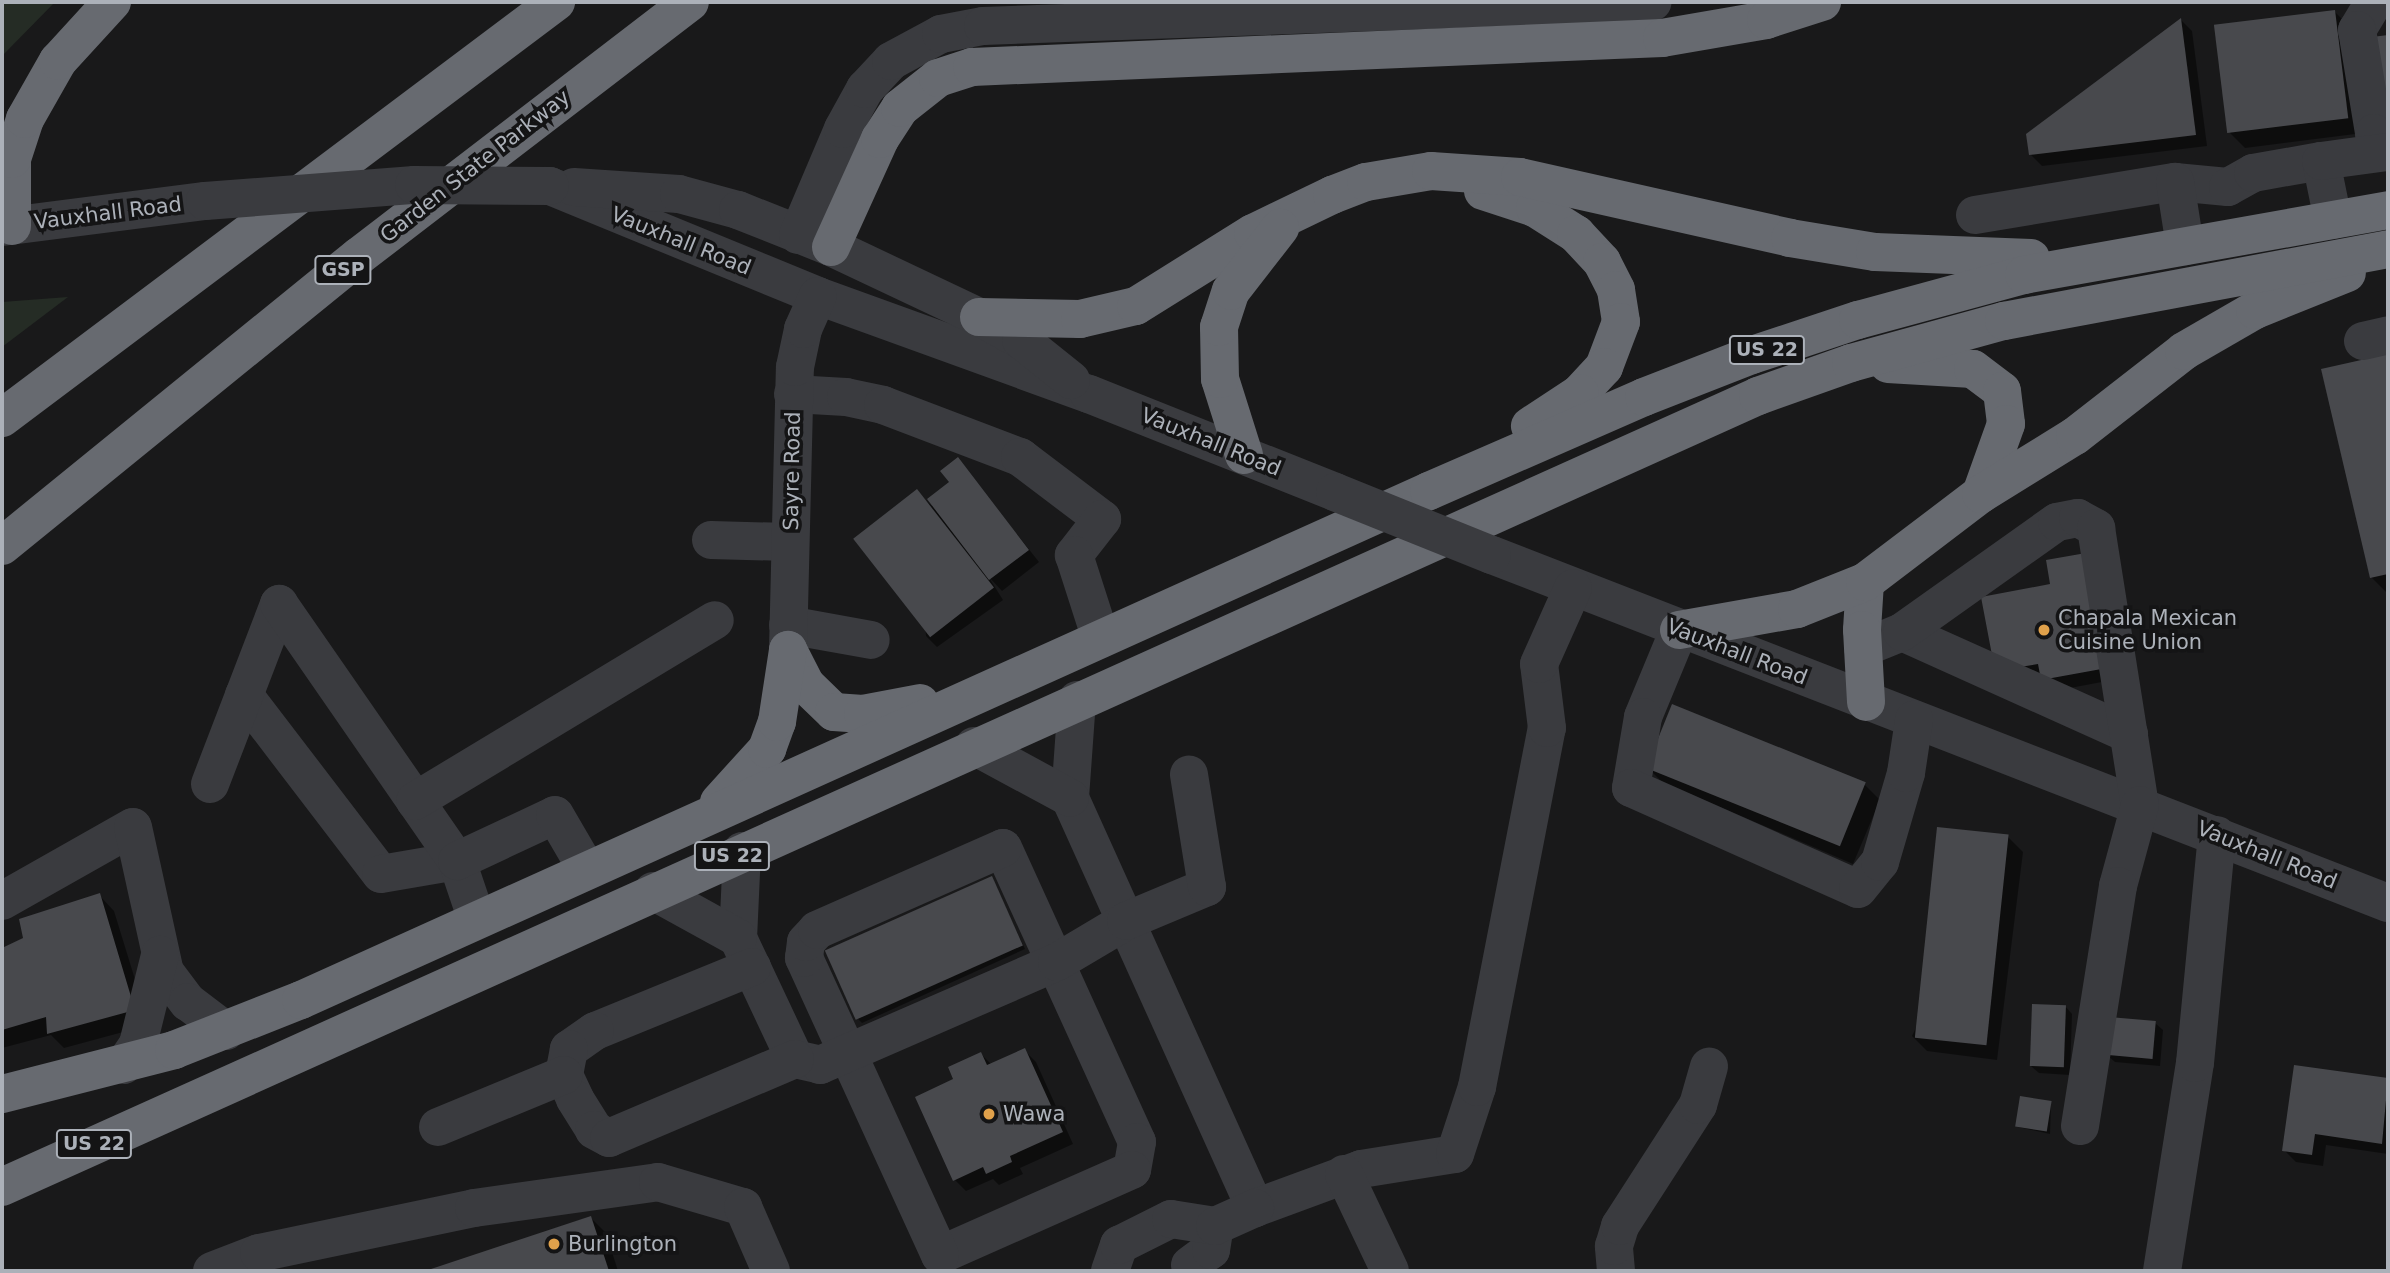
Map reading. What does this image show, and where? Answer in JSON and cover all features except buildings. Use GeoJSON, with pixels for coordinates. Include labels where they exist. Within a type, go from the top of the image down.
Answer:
{"type":"FeatureCollection","features":[{"type":"Feature","properties":{"kind":"highway"},"geometry":{"type":"LineString","coordinates":[[7,226],[12,159],[24,119],[58,61],[112,2]]}},
{"type":"Feature","properties":{"kind":"highway"},"geometry":{"type":"LineString","coordinates":[[2,418],[556,2]]}},
{"type":"Feature","properties":{"kind":"highway","name":"Garden State Parkway"},"geometry":{"type":"LineString","coordinates":[[2,546],[359,256],[691,2]]}},
{"type":"Feature","properties":{"kind":"highway"},"geometry":{"type":"LineString","coordinates":[[814,241],[889,121],[911,96],[938,78],[990,65],[1662,38],[1755,22],[1822,2]]}},
{"type":"Feature","properties":{"kind":"highway"},"geometry":{"type":"LineString","coordinates":[[979,317],[1080,319],[1136,306],[1245,237],[1348,188],[1406,175],[1478,171],[1520,177],[1790,238],[1900,255],[2121,256]]}},
{"type":"Feature","properties":{"kind":"highway"},"geometry":{"type":"LineString","coordinates":[[1406,175],[1493,193],[1557,220],[1590,247],[1606,269],[1616,290],[1620,322],[1604,367],[1580,393],[1429,491]]}},
{"type":"Feature","properties":{"kind":"highway","name":"US 22"},"geometry":{"type":"LineString","coordinates":[[2,1094],[124,1065],[226,1031],[1429,491],[1644,397],[1803,337],[1966,289],[2121,256],[2388,210]]}},
{"type":"Feature","properties":{"kind":"highway"},"geometry":{"type":"LineString","coordinates":[[1244,455],[1220,379],[1219,327],[1242,274],[1301,212]]}},
{"type":"Feature","properties":{"kind":"highway","name":"US 22"},"geometry":{"type":"LineString","coordinates":[[2,1187],[1684,426],[1851,363],[2057,309],[2388,249]]}},
{"type":"Feature","properties":{"kind":"highway"},"geometry":{"type":"LineString","coordinates":[[1679,630],[1797,609],[1865,582],[1981,494],[2075,436],[2184,351],[2231,323],[2388,257]]}},
{"type":"Feature","properties":{"kind":"highway"},"geometry":{"type":"LineString","coordinates":[[1851,363],[1961,366],[1995,382],[2008,412],[2003,439],[1981,494]]}},
{"type":"Feature","properties":{"kind":"highway"},"geometry":{"type":"LineString","coordinates":[[1865,582],[1863,648],[1866,702]]}},
{"type":"Feature","properties":{"kind":"highway"},"geometry":{"type":"LineString","coordinates":[[788,638],[814,696],[834,712],[848,715],[880,712],[1003,683]]}},
{"type":"Feature","properties":{"kind":"highway"},"geometry":{"type":"LineString","coordinates":[[705,818],[767,749],[777,722],[788,638]]}},
{"type":"Feature","properties":{"kind":"street"},"geometry":{"type":"LineString","coordinates":[[682,242],[814,241],[843,129],[865,89],[891,61],[923,41],[983,26],[1257,9],[1653,2]]}},
{"type":"Feature","properties":{"kind":"street"},"geometry":{"type":"LineString","coordinates":[[2374,2],[2357,30],[2374,133],[2388,150]]}},
{"type":"Feature","properties":{"kind":"street"},"geometry":{"type":"LineString","coordinates":[[1230,56],[1243,43],[1257,9]]}},
{"type":"Feature","properties":{"kind":"street"},"geometry":{"type":"LineString","coordinates":[[1975,215],[2175,182],[2228,187],[2253,173],[2388,150]]}},
{"type":"Feature","properties":{"kind":"street"},"geometry":{"type":"LineString","coordinates":[[2322,161],[2333,220]]}},
{"type":"Feature","properties":{"kind":"street"},"geometry":{"type":"LineString","coordinates":[[2175,182],[2185,246]]}},
{"type":"Feature","properties":{"kind":"street","name":"Vauxhall Road"},"geometry":{"type":"LineString","coordinates":[[7,226],[205,201],[414,185],[550,186],[698,197],[814,241],[979,317],[1021,340],[1089,394]]}},
{"type":"Feature","properties":{"kind":"street","name":"Vauxhall Road"},"geometry":{"type":"LineString","coordinates":[[550,186],[818,296],[1089,394],[1679,630],[2140,805],[2388,903]]}},
{"type":"Feature","properties":{"kind":"street","name":"Sayre Road"},"geometry":{"type":"LineString","coordinates":[[788,638],[793,394],[799,345],[818,296]]}},
{"type":"Feature","properties":{"kind":"street"},"geometry":{"type":"LineString","coordinates":[[793,394],[865,400],[1020,457],[1102,519],[1073,555],[1101,639]]}},
{"type":"Feature","properties":{"kind":"street"},"geometry":{"type":"LineString","coordinates":[[1863,648],[1902,632],[2057,522],[2078,518],[2096,528],[2140,805],[2118,886],[2080,1126]]}},
{"type":"Feature","properties":{"kind":"street"},"geometry":{"type":"LineString","coordinates":[[711,540],[790,542]]}},
{"type":"Feature","properties":{"kind":"street"},"geometry":{"type":"LineString","coordinates":[[1110,1271],[1119,1245],[1171,1219],[1215,1226],[1344,1174],[1455,1154],[1477,1087],[1547,728],[1539,664],[1573,588]]}},
{"type":"Feature","properties":{"kind":"street"},"geometry":{"type":"LineString","coordinates":[[210,784],[279,604],[457,861],[477,920]]}},
{"type":"Feature","properties":{"kind":"street"},"geometry":{"type":"LineString","coordinates":[[415,801],[715,620]]}},
{"type":"Feature","properties":{"kind":"street"},"geometry":{"type":"LineString","coordinates":[[1679,630],[1643,717],[1631,788],[1858,889],[1880,862],[1906,773],[1914,720]]}},
{"type":"Feature","properties":{"kind":"street"},"geometry":{"type":"LineString","coordinates":[[1902,632],[2129,734]]}},
{"type":"Feature","properties":{"kind":"street"},"geometry":{"type":"LineString","coordinates":[[788,638],[871,640]]}},
{"type":"Feature","properties":{"kind":"street"},"geometry":{"type":"LineString","coordinates":[[244,695],[381,874],[457,861],[555,815],[587,870]]}},
{"type":"Feature","properties":{"kind":"street"},"geometry":{"type":"LineString","coordinates":[[1077,700],[1070,798],[1255,1208]]}},
{"type":"Feature","properties":{"kind":"street"},"geometry":{"type":"LineString","coordinates":[[974,747],[1070,798]]}},
{"type":"Feature","properties":{"kind":"street"},"geometry":{"type":"LineString","coordinates":[[745,952],[595,1031],[569,1049],[564,1075],[594,1130],[609,1138],[794,1059],[820,1065],[1057,962],[1126,921],[1207,887],[1189,774]]}},
{"type":"Feature","properties":{"kind":"street"},"geometry":{"type":"LineString","coordinates":[[2,901],[133,827],[165,972],[188,1002],[226,1031]]}},
{"type":"Feature","properties":{"kind":"street"},"geometry":{"type":"LineString","coordinates":[[2162,1271],[2195,1063],[2217,835]]}},
{"type":"Feature","properties":{"kind":"street"},"geometry":{"type":"LineString","coordinates":[[1003,848],[1137,1142],[1132,1170],[944,1263],[849,1052],[804,958],[806,942],[817,930],[1003,848]]}},
{"type":"Feature","properties":{"kind":"street"},"geometry":{"type":"LineString","coordinates":[[742,851],[745,952],[794,1059]]}},
{"type":"Feature","properties":{"kind":"street"},"geometry":{"type":"LineString","coordinates":[[653,891],[745,952]]}},
{"type":"Feature","properties":{"kind":"street"},"geometry":{"type":"LineString","coordinates":[[124,1065],[138,1044],[160,955]]}},
{"type":"Feature","properties":{"kind":"street"},"geometry":{"type":"LineString","coordinates":[[1616,1271],[1614,1246],[1620,1226],[1698,1105],[1709,1067]]}},
{"type":"Feature","properties":{"kind":"street"},"geometry":{"type":"LineString","coordinates":[[438,1127],[564,1075]]}},
{"type":"Feature","properties":{"kind":"street"},"geometry":{"type":"LineString","coordinates":[[1344,1174],[1390,1271]]}},
{"type":"Feature","properties":{"kind":"street"},"geometry":{"type":"LineString","coordinates":[[212,1271],[259,1253],[474,1208],[658,1182],[743,1208],[771,1271]]}},
{"type":"Feature","properties":{"kind":"street"},"geometry":{"type":"LineString","coordinates":[[1191,1265],[1211,1250],[1215,1226]]}},
{"type":"Feature","properties":{"kind":"shaded area"},"geometry":{"type":"Polygon","coordinates":[[[2,2],[55,2],[2,56],[2,2]]]}},
{"type":"Feature","properties":{"kind":"shaded area"},"geometry":{"type":"Polygon","coordinates":[[[68,297],[2,347],[2,302],[68,297]]]}},
{"type":"Feature","properties":{"kind":"place","name":"Chapala Mexican Cuisine Union"},"geometry":{"type":"Point","coordinates":[2044,630]}},
{"type":"Feature","properties":{"kind":"place","name":"Wawa"},"geometry":{"type":"Point","coordinates":[989,1114]}},
{"type":"Feature","properties":{"kind":"place","name":"Burlington"},"geometry":{"type":"Point","coordinates":[554,1244]}}]}
